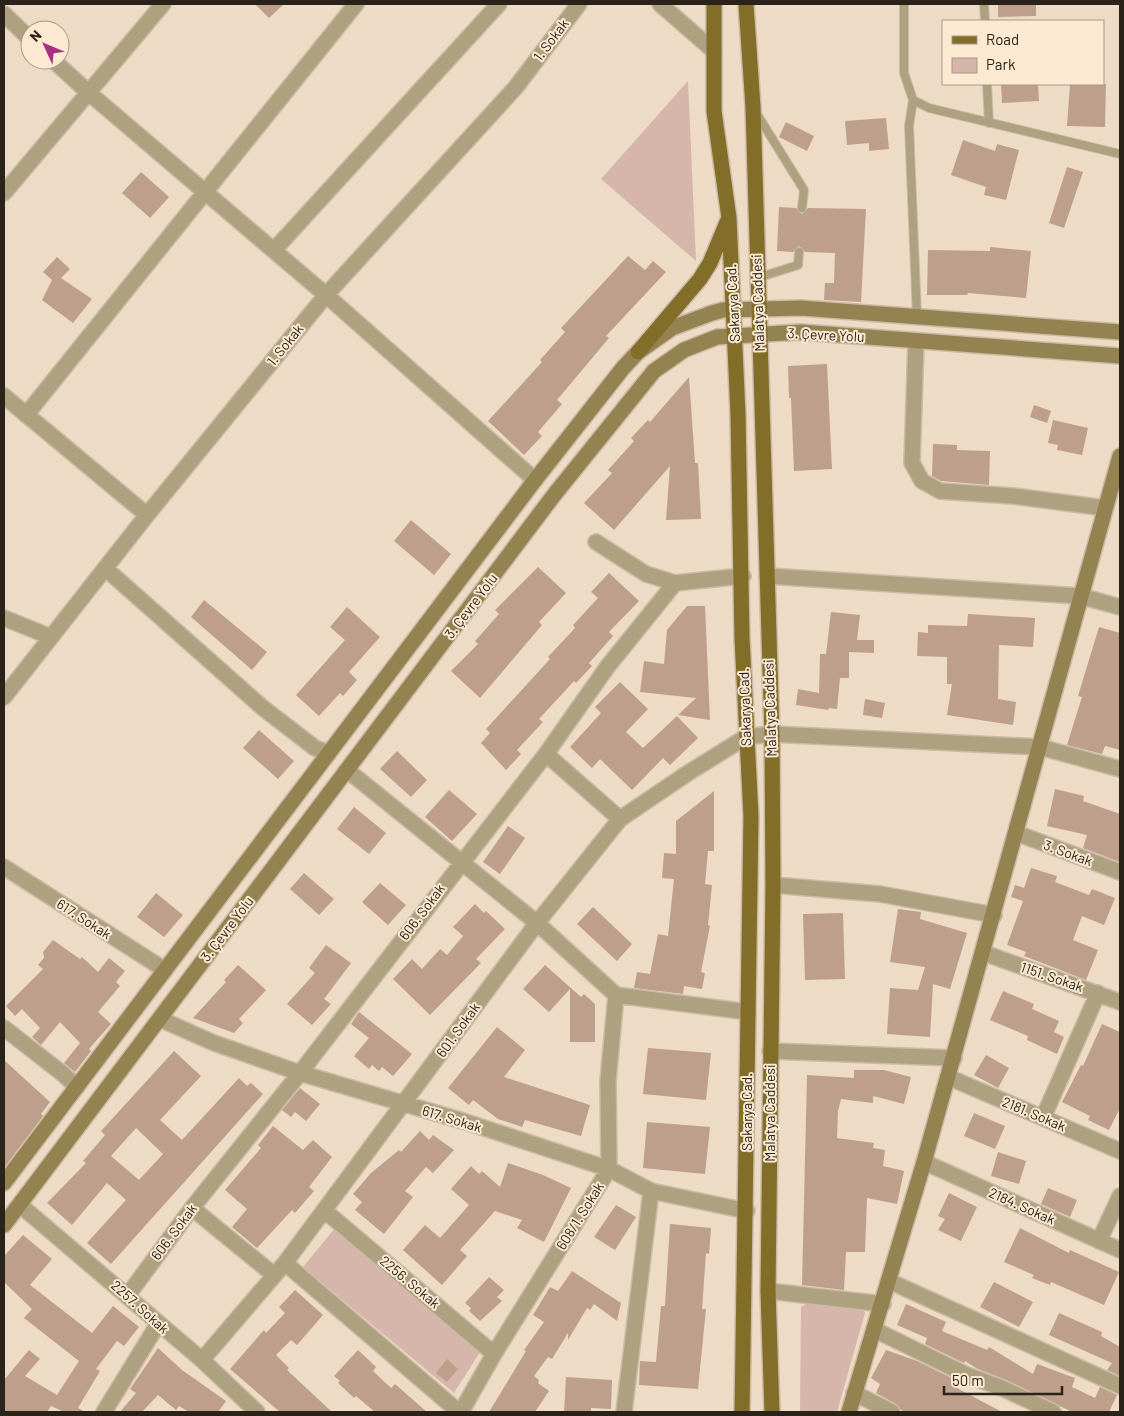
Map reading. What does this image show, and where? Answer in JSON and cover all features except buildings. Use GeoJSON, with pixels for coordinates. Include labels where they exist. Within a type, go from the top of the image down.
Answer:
{"type":"FeatureCollection","features":[{"type":"Feature","properties":{"kind":"main road","name":"Sakarya Cad."},"geometry":{"type":"LineString","coordinates":[[714,4],[714,111],[729,218],[742,576],[742,638],[751,816],[747,1211],[742,1412]]}},
{"type":"Feature","properties":{"kind":"main road","name":"Malatya Caddesi"},"geometry":{"type":"LineString","coordinates":[[746,4],[753,107],[772,734],[773,885],[768,1291],[772,1412]]}},
{"type":"Feature","properties":{"kind":"main road"},"geometry":{"type":"LineString","coordinates":[[638,352],[700,279],[710,263],[729,218]]}},
{"type":"Feature","properties":{"kind":"main road","name":"3. Çevre Yolu"},"geometry":{"type":"LineString","coordinates":[[4,1183],[535,480],[623,368],[638,352],[663,333],[682,323],[712,313],[733,310],[801,308],[1120,332]]}},
{"type":"Feature","properties":{"kind":"main road","name":"3. Çevre Yolu"},"geometry":{"type":"LineString","coordinates":[[4,1225],[641,384],[661,365],[684,350],[709,339],[734,334],[801,332],[1120,356]]}},
{"type":"Feature","properties":{"kind":"main road"},"geometry":{"type":"LineString","coordinates":[[849,1412],[876,1330],[984,953],[1080,596],[1120,456]]}},
{"type":"Feature","properties":{"kind":"street"},"geometry":{"type":"LineString","coordinates":[[4,193],[163,4]]}},
{"type":"Feature","properties":{"kind":"street"},"geometry":{"type":"LineString","coordinates":[[26,415],[356,4]]}},
{"type":"Feature","properties":{"kind":"street"},"geometry":{"type":"LineString","coordinates":[[274,250],[499,4]]}},
{"type":"Feature","properties":{"kind":"street","name":"1. Sokak"},"geometry":{"type":"LineString","coordinates":[[4,697],[147,515],[326,295],[516,87],[578,4]]}},
{"type":"Feature","properties":{"kind":"street"},"geometry":{"type":"LineString","coordinates":[[660,4],[714,51]]}},
{"type":"Feature","properties":{"kind":"street"},"geometry":{"type":"LineString","coordinates":[[4,14],[20,29]]}},
{"type":"Feature","properties":{"kind":"street"},"geometry":{"type":"LineString","coordinates":[[64,70],[88,93],[326,295],[535,480]]}},
{"type":"Feature","properties":{"kind":"street"},"geometry":{"type":"LineString","coordinates":[[916,341],[912,463],[922,481],[940,491],[1013,496],[1106,508]]}},
{"type":"Feature","properties":{"kind":"street"},"geometry":{"type":"LineString","coordinates":[[4,396],[147,515]]}},
{"type":"Feature","properties":{"kind":"street"},"geometry":{"type":"LineString","coordinates":[[596,542],[646,574],[675,583],[742,576]]}},
{"type":"Feature","properties":{"kind":"street"},"geometry":{"type":"LineString","coordinates":[[106,569],[263,708],[315,748],[329,753]]}},
{"type":"Feature","properties":{"kind":"street"},"geometry":{"type":"LineString","coordinates":[[767,576],[1080,596],[1120,607]]}},
{"type":"Feature","properties":{"kind":"street","name":"606. Sokak"},"geometry":{"type":"LineString","coordinates":[[128,1295],[192,1208],[300,1073],[546,754],[608,666],[675,583]]}},
{"type":"Feature","properties":{"kind":"street"},"geometry":{"type":"LineString","coordinates":[[4,618],[51,637]]}},
{"type":"Feature","properties":{"kind":"street"},"geometry":{"type":"LineString","coordinates":[[746,736],[772,734],[1040,747],[1120,769]]}},
{"type":"Feature","properties":{"kind":"street","name":"601. Sokak"},"geometry":{"type":"LineString","coordinates":[[202,1360],[285,1263],[537,923],[620,819],[746,736]]}},
{"type":"Feature","properties":{"kind":"street"},"geometry":{"type":"LineString","coordinates":[[546,754],[620,819]]}},
{"type":"Feature","properties":{"kind":"street"},"geometry":{"type":"LineString","coordinates":[[347,770],[537,923],[616,995],[748,1012]]}},
{"type":"Feature","properties":{"kind":"street","name":"3. Sokak"},"geometry":{"type":"LineString","coordinates":[[1016,833],[1120,872]]}},
{"type":"Feature","properties":{"kind":"street","name":"617. Sokak"},"geometry":{"type":"LineString","coordinates":[[4,867],[165,970]]}},
{"type":"Feature","properties":{"kind":"street"},"geometry":{"type":"LineString","coordinates":[[773,885],[880,894],[994,915]]}},
{"type":"Feature","properties":{"kind":"street","name":"1151. Sokak"},"geometry":{"type":"LineString","coordinates":[[984,953],[1098,992],[1120,1002]]}},
{"type":"Feature","properties":{"kind":"street"},"geometry":{"type":"LineString","coordinates":[[1043,1118],[1098,992]]}},
{"type":"Feature","properties":{"kind":"street","name":"608/1. Sokak"},"geometry":{"type":"LineString","coordinates":[[460,1412],[609,1169],[608,1081],[616,995]]}},
{"type":"Feature","properties":{"kind":"street","name":"617. Sokak"},"geometry":{"type":"LineString","coordinates":[[160,1019],[214,1042],[300,1073],[462,1121],[609,1169],[652,1191],[747,1211]]}},
{"type":"Feature","properties":{"kind":"street"},"geometry":{"type":"LineString","coordinates":[[4,1028],[77,1087]]}},
{"type":"Feature","properties":{"kind":"street"},"geometry":{"type":"LineString","coordinates":[[770,1051],[954,1058]]}},
{"type":"Feature","properties":{"kind":"street","name":"2181. Sokak"},"geometry":{"type":"LineString","coordinates":[[948,1077],[1120,1151]]}},
{"type":"Feature","properties":{"kind":"street","name":"2184. Sokak"},"geometry":{"type":"LineString","coordinates":[[924,1162],[1120,1250]]}},
{"type":"Feature","properties":{"kind":"street"},"geometry":{"type":"LineString","coordinates":[[624,1412],[652,1191]]}},
{"type":"Feature","properties":{"kind":"street"},"geometry":{"type":"LineString","coordinates":[[1099,1241],[1120,1196]]}},
{"type":"Feature","properties":{"kind":"street","name":"2257. Sokak"},"geometry":{"type":"LineString","coordinates":[[20,1205],[128,1295],[158,1324],[202,1360],[255,1412]]}},
{"type":"Feature","properties":{"kind":"street"},"geometry":{"type":"LineString","coordinates":[[192,1208],[274,1275]]}},
{"type":"Feature","properties":{"kind":"street","name":"2256. Sokak"},"geometry":{"type":"LineString","coordinates":[[325,1211],[494,1354]]}},
{"type":"Feature","properties":{"kind":"street"},"geometry":{"type":"LineString","coordinates":[[285,1263],[460,1412]]}},
{"type":"Feature","properties":{"kind":"street"},"geometry":{"type":"LineString","coordinates":[[889,1281],[1120,1386]]}},
{"type":"Feature","properties":{"kind":"street"},"geometry":{"type":"LineString","coordinates":[[768,1291],[883,1304]]}},
{"type":"Feature","properties":{"kind":"street"},"geometry":{"type":"LineString","coordinates":[[104,1412],[158,1324]]}},
{"type":"Feature","properties":{"kind":"street"},"geometry":{"type":"LineString","coordinates":[[876,1330],[967,1375],[1002,1388],[1054,1412]]}},
{"type":"Feature","properties":{"kind":"street"},"geometry":{"type":"LineString","coordinates":[[854,1393],[892,1412]]}},
{"type":"Feature","properties":{"kind":"lane"},"geometry":{"type":"LineString","coordinates":[[904,4],[904,73],[913,100],[909,126],[917,316]]}},
{"type":"Feature","properties":{"kind":"lane"},"geometry":{"type":"LineString","coordinates":[[984,4],[985,20]]}},
{"type":"Feature","properties":{"kind":"lane"},"geometry":{"type":"LineString","coordinates":[[987,85],[989,123]]}},
{"type":"Feature","properties":{"kind":"lane"},"geometry":{"type":"LineString","coordinates":[[913,100],[929,108],[1120,154]]}},
{"type":"Feature","properties":{"kind":"lane"},"geometry":{"type":"LineString","coordinates":[[753,107],[804,190],[802,208]]}},
{"type":"Feature","properties":{"kind":"lane"},"geometry":{"type":"LineString","coordinates":[[757,278],[798,265],[799,252]]}},
{"type":"Feature","properties":{"kind":"green space"},"geometry":{"type":"Polygon","coordinates":[[[688,81],[696,261],[601,179],[688,81]]]}},
{"type":"Feature","properties":{"kind":"green space"},"geometry":{"type":"Polygon","coordinates":[[[335,1228],[482,1349],[454,1393],[303,1267],[335,1228]]]}},
{"type":"Feature","properties":{"kind":"green space"},"geometry":{"type":"Polygon","coordinates":[[[812,1301],[860,1305],[865,1313],[837,1412],[800,1412],[801,1307],[812,1301]]]}}]}
